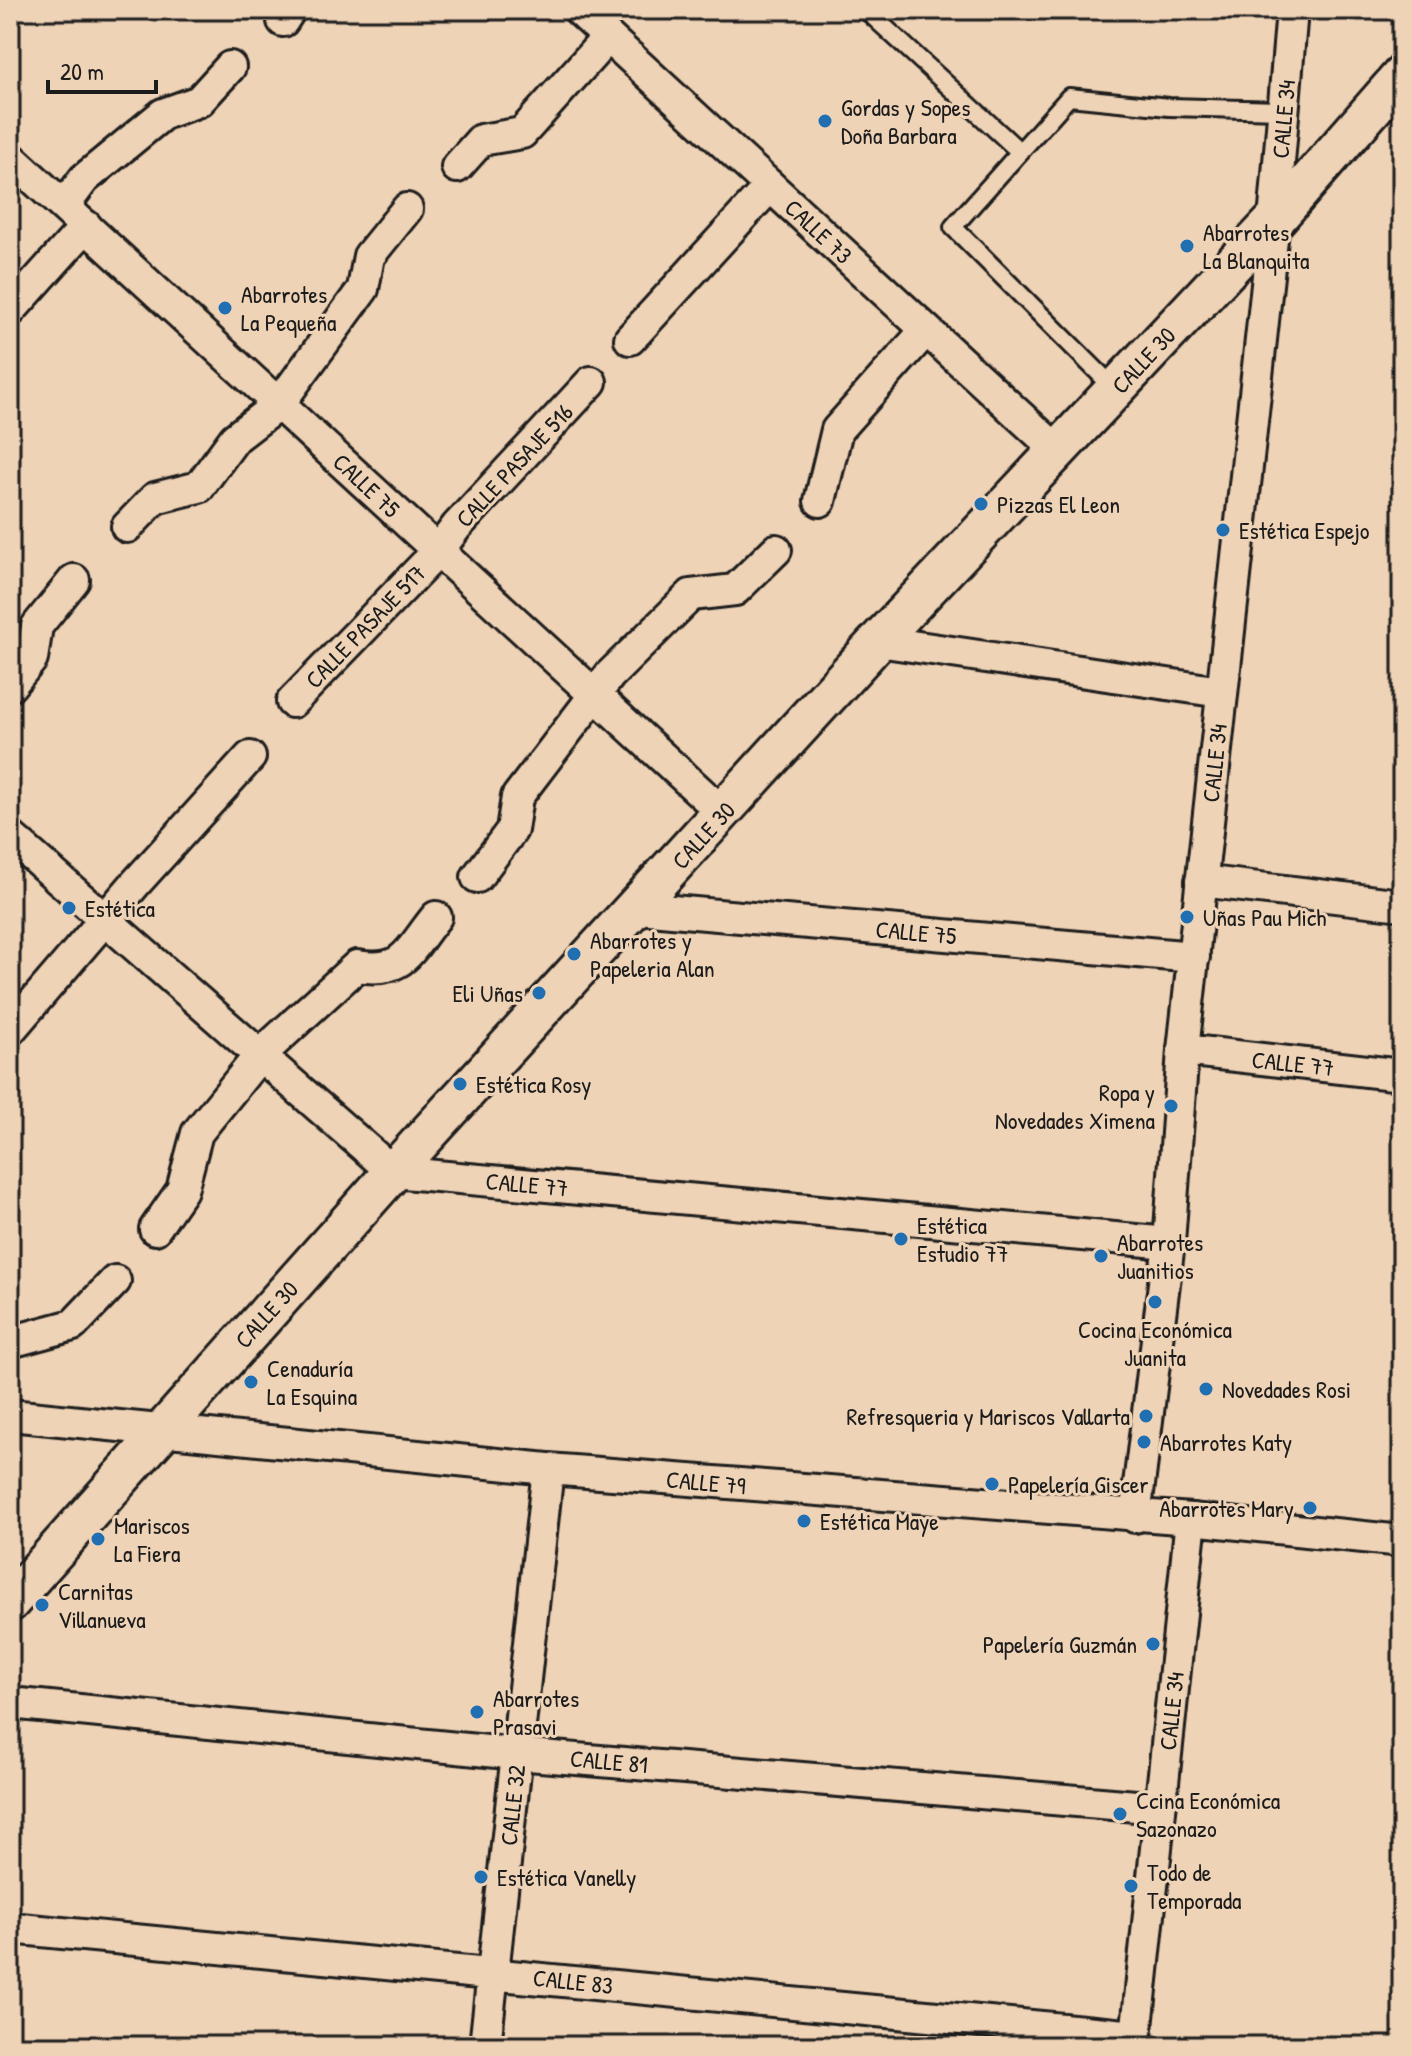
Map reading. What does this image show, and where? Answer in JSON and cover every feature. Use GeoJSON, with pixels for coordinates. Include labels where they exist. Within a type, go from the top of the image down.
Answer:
{"type":"FeatureCollection","features":[{"type":"Feature","properties":{"kind":"street","name":"CALLE 73"},"geometry":{"type":"LineString","coordinates":[[579,10],[1059,452]]}},
{"type":"Feature","properties":{"kind":"street","name":"CALLE 34"},"geometry":{"type":"LineString","coordinates":[[1135,1517],[1169,1243],[1183,1050],[1274,221],[1292,10]]}},
{"type":"Feature","properties":{"kind":"street"},"geometry":{"type":"LineString","coordinates":[[457,167],[481,140],[522,133],[608,37]]}},
{"type":"Feature","properties":{"kind":"street"},"geometry":{"type":"LineString","coordinates":[[64,206],[84,179],[163,114],[199,101],[230,67]]}},
{"type":"Feature","properties":{"kind":"street","name":"CALLE 30"},"geometry":{"type":"LineString","coordinates":[[10,1602],[393,1172],[638,908],[878,641],[1274,221],[1402,75]]}},
{"type":"Feature","properties":{"kind":"street","name":"CALLE 75"},"geometry":{"type":"LineString","coordinates":[[10,157],[723,813]]}},
{"type":"Feature","properties":{"kind":"street"},"geometry":{"type":"LineString","coordinates":[[630,339],[770,186]]}},
{"type":"Feature","properties":{"kind":"street"},"geometry":{"type":"LineString","coordinates":[[127,527],[155,498],[199,487],[235,438],[279,404],[363,289],[369,256],[407,209]]}},
{"type":"Feature","properties":{"kind":"street"},"geometry":{"type":"LineString","coordinates":[[10,311],[86,226]]}},
{"type":"Feature","properties":{"kind":"street"},"geometry":{"type":"LineString","coordinates":[[820,501],[837,430],[926,330]]}},
{"type":"Feature","properties":{"kind":"street","name":"CALLE PASAJE 516"},"geometry":{"type":"LineString","coordinates":[[438,551],[591,382]]}},
{"type":"Feature","properties":{"kind":"street"},"geometry":{"type":"LineString","coordinates":[[477,877],[512,830],[517,797],[595,694],[691,595],[735,590],[776,550]]}},
{"type":"Feature","properties":{"kind":"street","name":"CALLE PASAJE 517"},"geometry":{"type":"LineString","coordinates":[[292,702],[438,551]]}},
{"type":"Feature","properties":{"kind":"street"},"geometry":{"type":"LineString","coordinates":[[10,686],[32,659],[37,626],[74,580]]}},
{"type":"Feature","properties":{"kind":"street"},"geometry":{"type":"LineString","coordinates":[[878,641],[1221,692]]}},
{"type":"Feature","properties":{"kind":"street"},"geometry":{"type":"LineString","coordinates":[[10,1030],[135,884],[250,757]]}},
{"type":"Feature","properties":{"kind":"street"},"geometry":{"type":"LineString","coordinates":[[10,836],[393,1172]]}},
{"type":"Feature","properties":{"kind":"street"},"geometry":{"type":"LineString","coordinates":[[1201,881],[1402,905]]}},
{"type":"Feature","properties":{"kind":"street","name":"CALLE 75"},"geometry":{"type":"LineString","coordinates":[[638,908],[1194,957]]}},
{"type":"Feature","properties":{"kind":"street"},"geometry":{"type":"LineString","coordinates":[[155,1229],[182,1190],[188,1155],[197,1133],[260,1055],[357,966],[380,970],[395,966],[436,917]]}},
{"type":"Feature","properties":{"kind":"street","name":"CALLE 77"},"geometry":{"type":"LineString","coordinates":[[1183,1050],[1402,1075]]}},
{"type":"Feature","properties":{"kind":"street","name":"CALLE 77"},"geometry":{"type":"LineString","coordinates":[[393,1172],[1169,1243]]}},
{"type":"Feature","properties":{"kind":"street"},"geometry":{"type":"LineString","coordinates":[[10,1342],[73,1325],[115,1281]]}},
{"type":"Feature","properties":{"kind":"street","name":"CALLE 79"},"geometry":{"type":"LineString","coordinates":[[10,1415],[548,1469],[1191,1519],[1402,1541]]}},
{"type":"Feature","properties":{"kind":"street","name":"CALLE 32"},"geometry":{"type":"LineString","coordinates":[[485,2046],[548,1469]]}},
{"type":"Feature","properties":{"kind":"street","name":"CALLE 34"},"geometry":{"type":"LineString","coordinates":[[1135,2041],[1191,1519]]}},
{"type":"Feature","properties":{"kind":"street","name":"CALLE 81"},"geometry":{"type":"LineString","coordinates":[[10,1703],[517,1754],[1160,1808]]}},
{"type":"Feature","properties":{"kind":"street","name":"CALLE 83"},"geometry":{"type":"LineString","coordinates":[[10,1928],[493,1974],[1135,2041]]}},
{"type":"Feature","properties":{"kind":"lane"},"geometry":{"type":"LineString","coordinates":[[866,10],[1019,151]]}},
{"type":"Feature","properties":{"kind":"lane"},"geometry":{"type":"LineString","coordinates":[[1115,389],[953,227],[1069,97],[1169,107],[1284,110]]}},
{"type":"Feature","properties":{"kind":"place","name":"Gordas y Sopes Doña Barbara"},"geometry":{"type":"Point","coordinates":[825,121]}},
{"type":"Feature","properties":{"kind":"place","name":"Abarrotes La Blanquita"},"geometry":{"type":"Point","coordinates":[1187,246]}},
{"type":"Feature","properties":{"kind":"place","name":"Abarrotes La Pequeña"},"geometry":{"type":"Point","coordinates":[225,308]}},
{"type":"Feature","properties":{"kind":"place","name":"Pizzas El Leon"},"geometry":{"type":"Point","coordinates":[981,504]}},
{"type":"Feature","properties":{"kind":"place","name":"Estética Espejo"},"geometry":{"type":"Point","coordinates":[1223,530]}},
{"type":"Feature","properties":{"kind":"place","name":"Estética"},"geometry":{"type":"Point","coordinates":[69,908]}},
{"type":"Feature","properties":{"kind":"place","name":"Uñas Pau Mich"},"geometry":{"type":"Point","coordinates":[1187,917]}},
{"type":"Feature","properties":{"kind":"place","name":"Abarrotes y Papeleria Alan"},"geometry":{"type":"Point","coordinates":[574,954]}},
{"type":"Feature","properties":{"kind":"place","name":"Eli Uñas"},"geometry":{"type":"Point","coordinates":[539,993]}},
{"type":"Feature","properties":{"kind":"place","name":"Estética Rosy"},"geometry":{"type":"Point","coordinates":[460,1084]}},
{"type":"Feature","properties":{"kind":"place","name":"Ropa y Novedades Ximena"},"geometry":{"type":"Point","coordinates":[1171,1106]}},
{"type":"Feature","properties":{"kind":"place","name":"Estética Estudio 77"},"geometry":{"type":"Point","coordinates":[901,1239]}},
{"type":"Feature","properties":{"kind":"place","name":"Abarrotes Juanitios"},"geometry":{"type":"Point","coordinates":[1101,1256]}},
{"type":"Feature","properties":{"kind":"place","name":"Cocina Económica Juanita"},"geometry":{"type":"Point","coordinates":[1155,1302]}},
{"type":"Feature","properties":{"kind":"place","name":"Cenaduría La Esquina"},"geometry":{"type":"Point","coordinates":[251,1382]}},
{"type":"Feature","properties":{"kind":"place","name":"Novedades Rosi"},"geometry":{"type":"Point","coordinates":[1206,1389]}},
{"type":"Feature","properties":{"kind":"place","name":"Refresqueria y Mariscos Vallarta"},"geometry":{"type":"Point","coordinates":[1146,1416]}},
{"type":"Feature","properties":{"kind":"place","name":"Abarrotes Katy"},"geometry":{"type":"Point","coordinates":[1144,1442]}},
{"type":"Feature","properties":{"kind":"place","name":"Papelería Giscer"},"geometry":{"type":"Point","coordinates":[992,1484]}},
{"type":"Feature","properties":{"kind":"place","name":"Abarrotes Mary"},"geometry":{"type":"Point","coordinates":[1310,1508]}},
{"type":"Feature","properties":{"kind":"place","name":"Estética Maye"},"geometry":{"type":"Point","coordinates":[804,1521]}},
{"type":"Feature","properties":{"kind":"place","name":"Mariscos La Fiera"},"geometry":{"type":"Point","coordinates":[98,1539]}},
{"type":"Feature","properties":{"kind":"place","name":"Carnitas Villanueva"},"geometry":{"type":"Point","coordinates":[42,1605]}},
{"type":"Feature","properties":{"kind":"place","name":"Papelería Guzmán"},"geometry":{"type":"Point","coordinates":[1153,1644]}},
{"type":"Feature","properties":{"kind":"place","name":"Abarrotes Prasavi"},"geometry":{"type":"Point","coordinates":[477,1712]}},
{"type":"Feature","properties":{"kind":"place","name":"Ccina Económica Sazonazo"},"geometry":{"type":"Point","coordinates":[1120,1814]}},
{"type":"Feature","properties":{"kind":"place","name":"Estética Vanelly"},"geometry":{"type":"Point","coordinates":[481,1877]}},
{"type":"Feature","properties":{"kind":"place","name":"Todo de Temporada"},"geometry":{"type":"Point","coordinates":[1131,1886]}}]}
